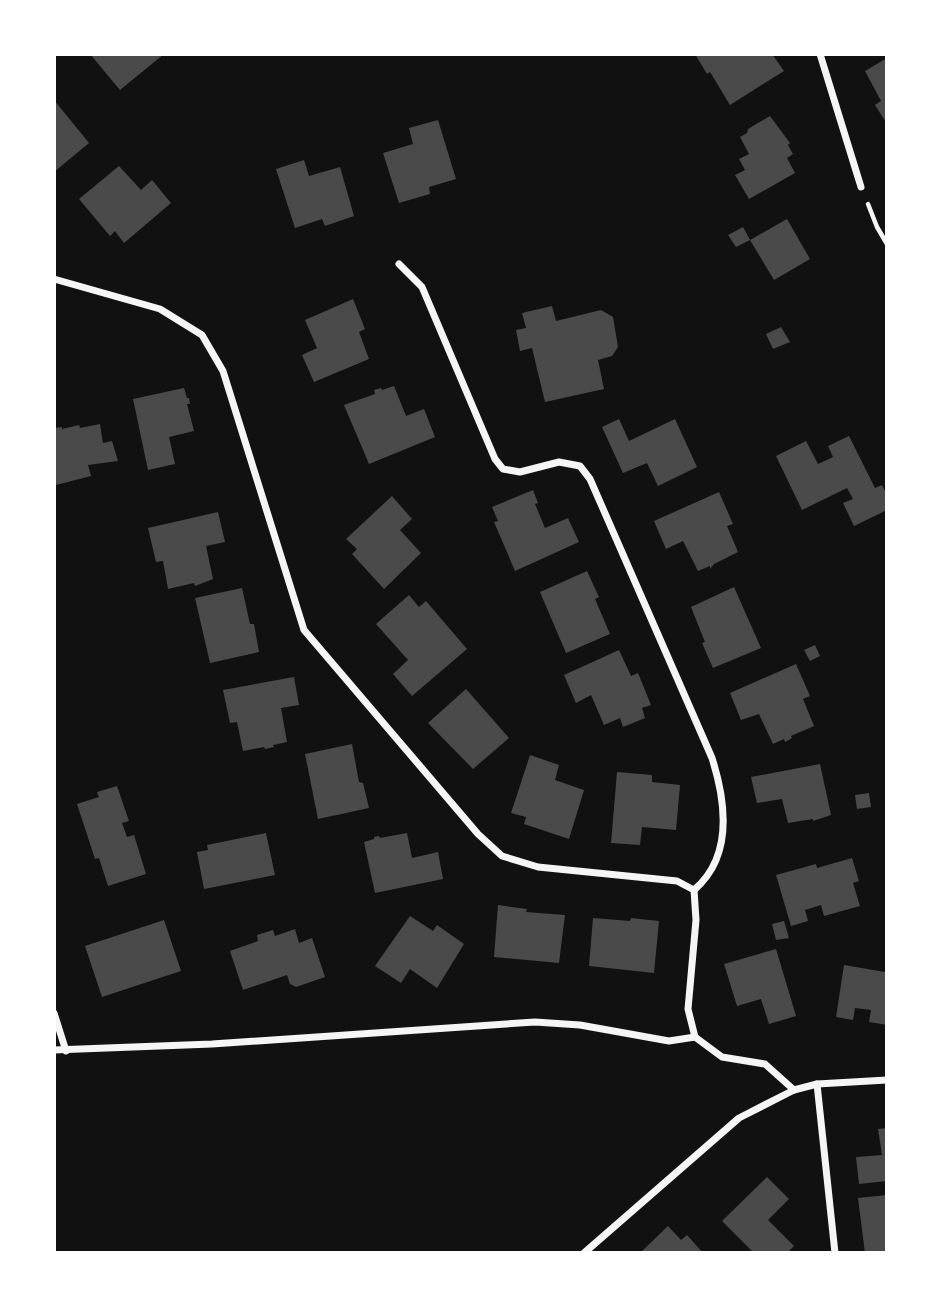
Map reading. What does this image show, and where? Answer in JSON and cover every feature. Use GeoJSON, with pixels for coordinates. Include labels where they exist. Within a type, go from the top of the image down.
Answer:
{"type":"FeatureCollection","features":[{"type":"Feature","properties":{"kind":"street"},"geometry":{"type":"LineString","coordinates":[[820,54],[861,187]]}},
{"type":"Feature","properties":{"kind":"street"},"geometry":{"type":"LineString","coordinates":[[399,264],[422,287],[495,458],[503,470],[520,472],[559,462],[580,466],[590,479],[707,745],[721,785],[721,845],[708,879],[694,890]]}},
{"type":"Feature","properties":{"kind":"street"},"geometry":{"type":"LineString","coordinates":[[54,279],[160,309],[202,335],[223,371],[304,630],[478,834],[502,856],[538,867],[677,881],[694,890]]}},
{"type":"Feature","properties":{"kind":"street"},"geometry":{"type":"LineString","coordinates":[[694,890],[696,919],[688,1009],[695,1037],[722,1057],[765,1064],[794,1090]]}},
{"type":"Feature","properties":{"kind":"street"},"geometry":{"type":"LineString","coordinates":[[54,1013],[66,1051]]}},
{"type":"Feature","properties":{"kind":"street"},"geometry":{"type":"LineString","coordinates":[[54,1050],[305,1038],[535,1022],[580,1025],[669,1041],[695,1037]]}},
{"type":"Feature","properties":{"kind":"street"},"geometry":{"type":"LineString","coordinates":[[584,1253],[739,1118],[794,1090],[817,1084],[887,1080]]}},
{"type":"Feature","properties":{"kind":"street"},"geometry":{"type":"LineString","coordinates":[[817,1084],[835,1253]]}},
{"type":"Feature","properties":{"kind":"path"},"geometry":{"type":"LineString","coordinates":[[861,187],[887,244]]}},
{"type":"Feature","properties":{"kind":"building"},"geometry":{"type":"Polygon","coordinates":[[[90,54],[164,54],[120,90],[90,54]]]}},
{"type":"Feature","properties":{"kind":"building"},"geometry":{"type":"Polygon","coordinates":[[[695,54],[772,54],[784,71],[730,105],[710,72],[707,74],[695,54]]]}},
{"type":"Feature","properties":{"kind":"building"},"geometry":{"type":"Polygon","coordinates":[[[887,58],[887,124],[875,105],[881,101],[865,71],[887,58]]]}},
{"type":"Feature","properties":{"kind":"building"},"geometry":{"type":"Polygon","coordinates":[[[54,100],[89,143],[54,172],[54,100]]]}},
{"type":"Feature","properties":{"kind":"building"},"geometry":{"type":"Polygon","coordinates":[[[770,116],[790,143],[788,145],[793,154],[787,158],[795,173],[749,199],[735,175],[745,170],[739,159],[749,154],[740,137],[770,116]]]}},
{"type":"Feature","properties":{"kind":"building"},"geometry":{"type":"Polygon","coordinates":[[[438,120],[456,179],[429,187],[430,194],[399,203],[383,153],[413,144],[409,128],[438,120]]]}},
{"type":"Feature","properties":{"kind":"building"},"geometry":{"type":"Polygon","coordinates":[[[304,160],[309,176],[340,167],[354,216],[325,226],[322,219],[295,228],[276,169],[304,160]]]}},
{"type":"Feature","properties":{"kind":"building"},"geometry":{"type":"Polygon","coordinates":[[[119,166],[141,190],[152,180],[171,203],[124,243],[115,231],[110,236],[79,199],[119,166]]]}},
{"type":"Feature","properties":{"kind":"building"},"geometry":{"type":"Polygon","coordinates":[[[787,219],[810,259],[774,280],[750,240],[787,219]]]}},
{"type":"Feature","properties":{"kind":"building"},"geometry":{"type":"Polygon","coordinates":[[[743,227],[750,240],[736,247],[728,235],[743,227]]]}},
{"type":"Feature","properties":{"kind":"building"},"geometry":{"type":"Polygon","coordinates":[[[353,299],[365,329],[359,332],[369,359],[314,382],[302,355],[317,348],[305,320],[353,299]]]}},
{"type":"Feature","properties":{"kind":"building"},"geometry":{"type":"Polygon","coordinates":[[[552,306],[556,321],[601,310],[613,317],[618,347],[612,356],[598,360],[604,389],[545,402],[532,348],[520,351],[516,330],[526,328],[522,313],[552,306]]]}},
{"type":"Feature","properties":{"kind":"building"},"geometry":{"type":"Polygon","coordinates":[[[781,327],[790,342],[773,349],[766,334],[781,327]]]}},
{"type":"Feature","properties":{"kind":"building"},"geometry":{"type":"Polygon","coordinates":[[[394,386],[406,416],[424,409],[435,437],[369,464],[344,405],[375,394],[374,390],[394,386]]]}},
{"type":"Feature","properties":{"kind":"building"},"geometry":{"type":"Polygon","coordinates":[[[184,388],[189,398],[190,404],[187,404],[194,431],[169,437],[175,464],[148,470],[133,399],[184,388]]]}},
{"type":"Feature","properties":{"kind":"building"},"geometry":{"type":"Polygon","coordinates":[[[619,419],[629,441],[675,419],[697,467],[658,486],[647,463],[623,473],[602,427],[619,419]]]}},
{"type":"Feature","properties":{"kind":"building"},"geometry":{"type":"Polygon","coordinates":[[[100,424],[103,443],[112,441],[118,461],[88,465],[91,476],[56,485],[54,428],[79,425],[80,428],[100,424]]]}},
{"type":"Feature","properties":{"kind":"building"},"geometry":{"type":"Polygon","coordinates":[[[849,436],[875,488],[882,485],[887,495],[887,510],[854,526],[843,503],[853,499],[847,488],[802,510],[776,456],[806,441],[818,464],[833,457],[828,446],[849,436]]]}},
{"type":"Feature","properties":{"kind":"building"},"geometry":{"type":"Polygon","coordinates":[[[533,490],[538,503],[535,504],[545,528],[568,518],[579,542],[515,571],[494,522],[498,521],[492,507],[533,490]]]}},
{"type":"Feature","properties":{"kind":"building"},"geometry":{"type":"Polygon","coordinates":[[[719,492],[733,524],[727,526],[738,552],[714,564],[710,569],[710,566],[698,571],[683,541],[666,549],[654,521],[719,492]]]}},
{"type":"Feature","properties":{"kind":"building"},"geometry":{"type":"Polygon","coordinates":[[[392,496],[412,519],[400,530],[421,553],[384,589],[352,554],[357,549],[346,539],[392,496]]]}},
{"type":"Feature","properties":{"kind":"building"},"geometry":{"type":"Polygon","coordinates":[[[218,512],[225,542],[206,546],[213,579],[195,586],[194,583],[168,589],[163,561],[156,562],[148,528],[218,512]]]}},
{"type":"Feature","properties":{"kind":"building"},"geometry":{"type":"Polygon","coordinates":[[[587,571],[599,597],[595,599],[610,634],[566,653],[540,592],[587,571]]]}},
{"type":"Feature","properties":{"kind":"building"},"geometry":{"type":"Polygon","coordinates":[[[734,587],[761,648],[713,668],[691,607],[734,587]]]}},
{"type":"Feature","properties":{"kind":"building"},"geometry":{"type":"Polygon","coordinates":[[[242,588],[250,624],[254,624],[259,652],[210,663],[195,598],[242,588]]]}},
{"type":"Feature","properties":{"kind":"building"},"geometry":{"type":"Polygon","coordinates":[[[409,595],[419,607],[426,601],[467,649],[412,696],[393,674],[408,660],[376,624],[409,595]]]}},
{"type":"Feature","properties":{"kind":"building"},"geometry":{"type":"Polygon","coordinates":[[[815,645],[820,656],[810,661],[804,650],[815,645]]]}},
{"type":"Feature","properties":{"kind":"building"},"geometry":{"type":"Polygon","coordinates":[[[619,650],[631,676],[638,673],[651,705],[642,708],[645,718],[623,727],[620,718],[604,725],[591,695],[576,703],[564,675],[619,650]]]}},
{"type":"Feature","properties":{"kind":"building"},"geometry":{"type":"Polygon","coordinates":[[[796,664],[810,696],[803,699],[814,726],[791,736],[792,738],[785,742],[784,739],[773,744],[759,714],[741,720],[730,693],[796,664]]]}},
{"type":"Feature","properties":{"kind":"building"},"geometry":{"type":"Polygon","coordinates":[[[294,677],[299,705],[281,708],[287,742],[265,749],[243,751],[237,722],[230,723],[223,690],[294,677]]]}},
{"type":"Feature","properties":{"kind":"building"},"geometry":{"type":"Polygon","coordinates":[[[466,689],[509,738],[473,769],[428,723],[466,689]]]}},
{"type":"Feature","properties":{"kind":"building"},"geometry":{"type":"Polygon","coordinates":[[[352,744],[359,782],[363,783],[369,808],[318,819],[305,754],[352,744]]]}},
{"type":"Feature","properties":{"kind":"building"},"geometry":{"type":"Polygon","coordinates":[[[530,755],[559,765],[555,780],[584,790],[569,839],[524,824],[526,817],[511,813],[530,755]]]}},
{"type":"Feature","properties":{"kind":"building"},"geometry":{"type":"Polygon","coordinates":[[[820,764],[831,815],[813,821],[788,823],[782,799],[757,803],[751,777],[820,764]]]}},
{"type":"Feature","properties":{"kind":"building"},"geometry":{"type":"Polygon","coordinates":[[[617,772],[652,775],[652,782],[680,785],[676,830],[642,827],[640,845],[611,843],[617,772]]]}},
{"type":"Feature","properties":{"kind":"building"},"geometry":{"type":"Polygon","coordinates":[[[117,786],[129,821],[122,823],[127,837],[134,835],[146,874],[108,886],[99,858],[95,859],[77,804],[99,797],[97,792],[117,786]]]}},
{"type":"Feature","properties":{"kind":"building"},"geometry":{"type":"Polygon","coordinates":[[[869,793],[871,807],[857,809],[855,795],[869,793]]]}},
{"type":"Feature","properties":{"kind":"building"},"geometry":{"type":"Polygon","coordinates":[[[266,833],[275,875],[204,889],[197,852],[208,850],[207,845],[266,833]]]}},
{"type":"Feature","properties":{"kind":"building"},"geometry":{"type":"Polygon","coordinates":[[[407,833],[412,858],[438,852],[443,879],[375,893],[364,842],[374,837],[407,833]]]}},
{"type":"Feature","properties":{"kind":"building"},"geometry":{"type":"Polygon","coordinates":[[[852,858],[859,881],[853,883],[860,906],[824,916],[821,905],[805,910],[808,921],[791,926],[776,875],[816,864],[817,868],[852,858]]]}},
{"type":"Feature","properties":{"kind":"building"},"geometry":{"type":"Polygon","coordinates":[[[498,905],[527,909],[526,912],[565,915],[559,963],[494,957],[498,905]]]}},
{"type":"Feature","properties":{"kind":"building"},"geometry":{"type":"Polygon","coordinates":[[[410,916],[433,931],[437,925],[464,944],[437,988],[410,969],[401,983],[375,966],[410,916]]]}},
{"type":"Feature","properties":{"kind":"building"},"geometry":{"type":"Polygon","coordinates":[[[593,918],[659,921],[654,973],[589,966],[593,918]]]}},
{"type":"Feature","properties":{"kind":"building"},"geometry":{"type":"Polygon","coordinates":[[[164,920],[181,971],[102,997],[85,946],[164,920]]]}},
{"type":"Feature","properties":{"kind":"building"},"geometry":{"type":"Polygon","coordinates":[[[784,921],[789,938],[776,940],[772,924],[784,921]]]}},
{"type":"Feature","properties":{"kind":"building"},"geometry":{"type":"Polygon","coordinates":[[[295,929],[299,943],[312,938],[325,977],[296,987],[290,984],[287,975],[243,990],[230,951],[258,941],[257,935],[273,930],[275,936],[295,929]]]}},
{"type":"Feature","properties":{"kind":"building"},"geometry":{"type":"Polygon","coordinates":[[[776,949],[796,1016],[769,1024],[761,999],[737,1006],[724,964],[776,949]]]}},
{"type":"Feature","properties":{"kind":"building"},"geometry":{"type":"Polygon","coordinates":[[[844,965],[885,972],[887,1025],[869,1022],[871,1010],[855,1008],[853,1020],[836,1017],[844,965]]]}},
{"type":"Feature","properties":{"kind":"building"},"geometry":{"type":"Polygon","coordinates":[[[887,1128],[887,1181],[859,1184],[856,1157],[882,1155],[878,1129],[887,1128]]]}},
{"type":"Feature","properties":{"kind":"building"},"geometry":{"type":"Polygon","coordinates":[[[767,1177],[789,1199],[768,1220],[794,1246],[787,1253],[754,1253],[722,1221],[767,1177]]]}},
{"type":"Feature","properties":{"kind":"building"},"geometry":{"type":"Polygon","coordinates":[[[887,1195],[887,1253],[865,1253],[858,1198],[887,1195]]]}},
{"type":"Feature","properties":{"kind":"building"},"geometry":{"type":"Polygon","coordinates":[[[668,1226],[681,1240],[687,1235],[703,1253],[640,1253],[668,1226]]]}}]}
